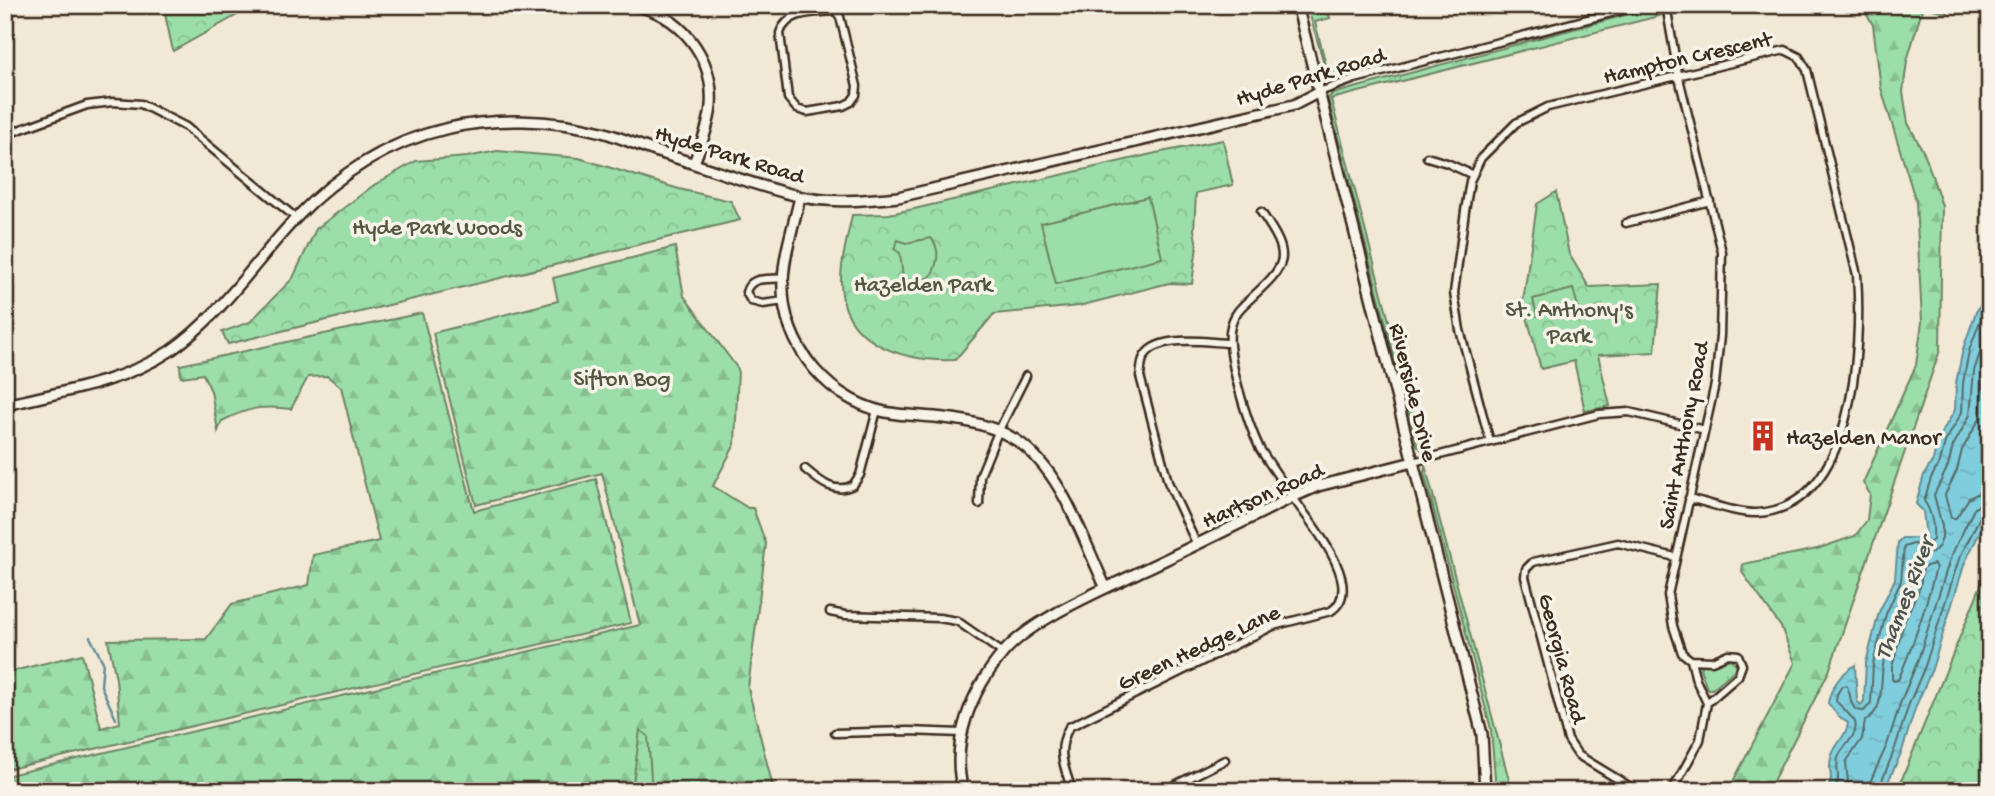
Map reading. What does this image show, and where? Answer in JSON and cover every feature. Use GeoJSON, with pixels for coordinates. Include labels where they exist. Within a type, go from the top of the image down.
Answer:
{"type":"FeatureCollection","features":[{"type":"Feature","properties":{"kind":"main road"},"geometry":{"type":"LineString","coordinates":[[540,5],[578,5]]}},
{"type":"Feature","properties":{"kind":"main road"},"geometry":{"type":"LineString","coordinates":[[631,5],[654,12],[673,23],[691,38],[703,61],[710,84],[711,103],[709,121],[694,163]]}},
{"type":"Feature","properties":{"kind":"main road","name":"Riverside Drive"},"geometry":{"type":"LineString","coordinates":[[1297,5],[1482,734],[1486,769],[1485,791]]}},
{"type":"Feature","properties":{"kind":"main road","name":"Hyde Park Road"},"geometry":{"type":"LineString","coordinates":[[5,405],[110,380],[171,350],[222,305],[296,218],[328,188],[373,157],[419,136],[465,125],[525,121],[601,132],[800,197],[854,201],[898,197],[1294,105],[1319,92]]}},
{"type":"Feature","properties":{"kind":"main road"},"geometry":{"type":"LineString","coordinates":[[800,197],[783,278],[783,301],[791,327],[804,354],[824,381],[856,403],[877,410],[976,423],[1015,439],[1036,456],[1056,481],[1106,588]]}},
{"type":"Feature","properties":{"kind":"main road","name":"Hartson Road"},"geometry":{"type":"LineString","coordinates":[[963,791],[959,777],[961,733],[976,691],[1003,653],[1023,635],[1106,588],[1293,497],[1318,486],[1413,462]]}},
{"type":"Feature","properties":{"kind":"street","name":"Hyde Park Road"},"geometry":{"type":"LineString","coordinates":[[1319,92],[1355,79],[1642,5]]}},
{"type":"Feature","properties":{"kind":"street","name":"Saint Anthony Road"},"geometry":{"type":"LineString","coordinates":[[1666,5],[1678,75],[1721,252],[1722,282],[1715,384],[1668,595],[1673,626],[1682,653],[1691,660],[1696,680],[1707,703]]}},
{"type":"Feature","properties":{"kind":"street"},"geometry":{"type":"LineString","coordinates":[[837,8],[857,86],[856,95],[851,102],[843,106],[807,112],[797,109],[789,98],[780,33],[783,25],[797,15],[837,8]]}},
{"type":"Feature","properties":{"kind":"street","name":"Hampton Crescent"},"geometry":{"type":"LineString","coordinates":[[1490,442],[1460,330],[1454,293],[1465,211],[1473,175],[1481,158],[1516,123],[1548,107],[1785,50],[1799,57],[1807,70],[1857,275],[1859,307],[1853,391],[1838,442],[1822,474],[1807,493],[1786,506],[1756,513],[1689,498]]}},
{"type":"Feature","properties":{"kind":"street"},"geometry":{"type":"LineString","coordinates":[[5,135],[87,106],[113,102],[141,104],[186,127],[296,218]]}},
{"type":"Feature","properties":{"kind":"street"},"geometry":{"type":"LineString","coordinates":[[1427,157],[1473,175]]}},
{"type":"Feature","properties":{"kind":"street"},"geometry":{"type":"LineString","coordinates":[[1626,223],[1710,201]]}},
{"type":"Feature","properties":{"kind":"street"},"geometry":{"type":"LineString","coordinates":[[1197,545],[1168,482],[1140,376],[1142,361],[1147,352],[1161,343],[1181,341],[1228,344],[1237,310],[1277,273],[1282,263],[1278,236],[1261,212]]}},
{"type":"Feature","properties":{"kind":"street"},"geometry":{"type":"LineString","coordinates":[[783,278],[757,279],[748,285],[746,292],[751,301],[763,304],[783,301]]}},
{"type":"Feature","properties":{"kind":"street","name":"Green Hedge Lane"},"geometry":{"type":"LineString","coordinates":[[1072,791],[1061,753],[1063,739],[1069,727],[1273,625],[1331,611],[1338,606],[1343,592],[1333,553],[1260,449],[1252,431],[1228,344]]}},
{"type":"Feature","properties":{"kind":"street"},"geometry":{"type":"LineString","coordinates":[[979,505],[980,476],[1026,376]]}},
{"type":"Feature","properties":{"kind":"street"},"geometry":{"type":"LineString","coordinates":[[805,469],[821,482],[838,489],[853,485],[860,475],[877,410]]}},
{"type":"Feature","properties":{"kind":"street","name":"Hartson Road"},"geometry":{"type":"LineString","coordinates":[[1413,462],[1599,414],[1629,412],[1705,430]]}},
{"type":"Feature","properties":{"kind":"street","name":"Georgia Road"},"geometry":{"type":"LineString","coordinates":[[1637,791],[1578,755],[1568,740],[1525,578],[1526,569],[1533,562],[1618,543],[1675,557]]}},
{"type":"Feature","properties":{"kind":"street"},"geometry":{"type":"LineString","coordinates":[[830,612],[957,621],[1003,653]]}},
{"type":"Feature","properties":{"kind":"street"},"geometry":{"type":"LineString","coordinates":[[1672,791],[1700,740],[1707,703],[1738,676],[1742,665],[1738,655],[1728,654],[1712,661],[1691,660]]}},
{"type":"Feature","properties":{"kind":"street"},"geometry":{"type":"LineString","coordinates":[[835,733],[961,733]]}},
{"type":"Feature","properties":{"kind":"street"},"geometry":{"type":"LineString","coordinates":[[1163,791],[1225,760]]}},
{"type":"Feature","properties":{"kind":"green space"},"geometry":{"type":"Polygon","coordinates":[[[163,5],[255,5],[173,51],[163,5]]]}},
{"type":"Feature","properties":{"kind":"green space"},"geometry":{"type":"Polygon","coordinates":[[[1307,5],[1327,5],[1330,18],[1315,22],[1327,69],[1347,66],[1347,76],[1339,79],[1327,74],[1307,5]]]}},
{"type":"Feature","properties":{"kind":"green space"},"geometry":{"type":"Polygon","coordinates":[[[1861,5],[1948,5],[1947,13],[1923,6],[1907,61],[1903,92],[1908,123],[1925,155],[1942,206],[1940,350],[1829,671],[1768,791],[1728,791],[1795,663],[1781,627],[1742,572],[1743,564],[1817,549],[1855,536],[1867,520],[1870,494],[1863,483],[1916,365],[1922,322],[1916,202],[1881,88],[1873,25],[1861,5]]]}},
{"type":"Feature","properties":{"kind":"green space"},"geometry":{"type":"Polygon","coordinates":[[[1648,11],[1659,16],[1331,99],[1423,451],[1417,445],[1328,99],[1332,94],[1648,11]]]}},
{"type":"Feature","properties":{"kind":"green space","name":"Hazelden Park"},"geometry":{"type":"Polygon","coordinates":[[[1223,140],[1233,185],[1196,193],[1194,230],[1197,246],[1192,284],[1169,283],[1079,306],[994,314],[955,360],[915,357],[878,344],[863,334],[851,319],[843,302],[843,255],[852,215],[889,214],[914,209],[1223,140]]]}},
{"type":"Feature","properties":{"kind":"green space","name":"Hyde Park Woods"},"geometry":{"type":"Polygon","coordinates":[[[497,151],[579,158],[679,189],[731,201],[740,220],[228,344],[222,332],[250,322],[293,278],[316,229],[374,185],[416,161],[467,157],[497,151]]]}},
{"type":"Feature","properties":{"kind":"green space","name":"St. Anthony's Park"},"geometry":{"type":"Polygon","coordinates":[[[1556,192],[1569,254],[1589,287],[1661,284],[1655,352],[1598,355],[1610,406],[1585,411],[1574,361],[1541,369],[1523,302],[1537,204],[1556,192]]]}},
{"type":"Feature","properties":{"kind":"green space"},"geometry":{"type":"Polygon","coordinates":[[[1148,197],[1162,258],[1056,284],[1041,223],[1148,197]]]}},
{"type":"Feature","properties":{"kind":"green space"},"geometry":{"type":"Polygon","coordinates":[[[931,238],[937,257],[930,277],[916,282],[903,278],[900,253],[894,249],[898,240],[906,243],[931,238]]]}},
{"type":"Feature","properties":{"kind":"green space","name":"Sifton Bog"},"geometry":{"type":"Polygon","coordinates":[[[675,247],[684,296],[738,369],[735,444],[713,486],[748,508],[753,508],[766,544],[748,688],[774,791],[5,791],[5,776],[640,625],[602,473],[476,505],[433,333],[558,301],[553,278],[675,247]]]}},
{"type":"Feature","properties":{"kind":"green space"},"geometry":{"type":"Polygon","coordinates":[[[1573,289],[1578,306],[1537,316],[1533,299],[1573,289]]]}},
{"type":"Feature","properties":{"kind":"green space"},"geometry":{"type":"Polygon","coordinates":[[[422,313],[474,511],[596,479],[631,623],[5,770],[5,673],[82,654],[101,728],[120,723],[116,679],[108,640],[206,639],[232,604],[309,585],[313,555],[379,541],[341,387],[327,376],[308,377],[291,409],[272,407],[248,410],[222,421],[218,431],[211,391],[203,374],[181,377],[180,365],[422,313]]]}},
{"type":"Feature","properties":{"kind":"green space"},"geometry":{"type":"Polygon","coordinates":[[[1425,465],[1509,780],[1505,791],[1493,791],[1495,778],[1491,729],[1424,473],[1425,465]]]}},
{"type":"Feature","properties":{"kind":"green space"},"geometry":{"type":"Polygon","coordinates":[[[1990,563],[1990,791],[1897,791],[1990,563]]]}},
{"type":"Feature","properties":{"kind":"green space"},"geometry":{"type":"Polygon","coordinates":[[[1730,659],[1737,665],[1735,670],[1712,689],[1707,689],[1700,668],[1702,665],[1713,665],[1730,659]]]}},
{"type":"Feature","properties":{"kind":"green space"},"geometry":{"type":"Polygon","coordinates":[[[640,730],[648,736],[652,791],[632,791],[640,730]]]}},
{"type":"Feature","properties":{"kind":"water","name":"Thames River"},"geometry":{"type":"Polygon","coordinates":[[[1990,268],[1990,512],[1965,562],[1932,669],[1916,706],[1902,751],[1884,791],[1826,791],[1831,778],[1830,763],[1833,753],[1848,723],[1840,718],[1828,703],[1829,697],[1837,681],[1855,665],[1857,701],[1861,705],[1864,701],[1866,663],[1879,612],[1895,579],[1898,542],[1902,538],[1926,538],[1923,511],[1916,504],[1938,439],[1955,410],[1956,383],[1963,349],[1976,312],[1986,297],[1990,268]]]}},
{"type":"Feature","properties":{"kind":"waterway"},"geometry":{"type":"LineString","coordinates":[[90,637],[103,662],[101,686],[116,719]]}},
{"type":"Feature","properties":{"kind":"place","name":"Hazelden Manor"},"geometry":{"type":"Point","coordinates":[1763,436]}}]}
